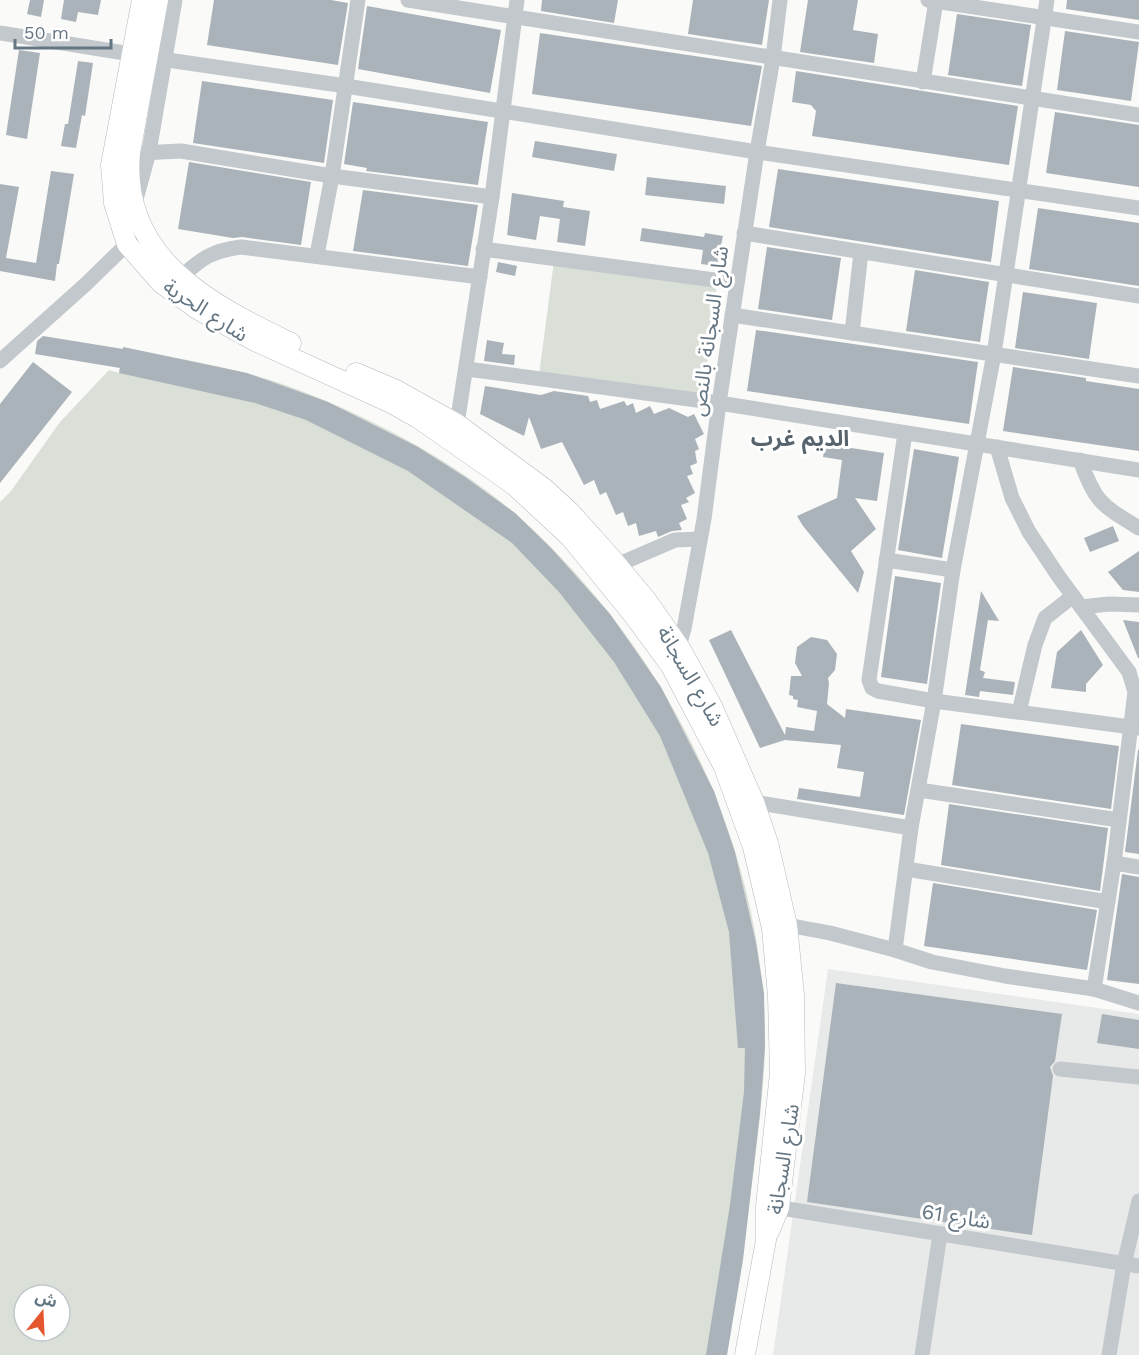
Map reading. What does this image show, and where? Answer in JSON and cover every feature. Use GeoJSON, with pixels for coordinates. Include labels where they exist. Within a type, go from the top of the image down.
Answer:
{"type":"FeatureCollection","features":[{"type":"Feature","properties":{"kind":"main road","name":"شارع الحرية"},"geometry":{"type":"LineString","coordinates":[[142,0],[147,57]]}},
{"type":"Feature","properties":{"kind":"main road","name":"شارع الحرية"},"geometry":{"type":"LineString","coordinates":[[158,0],[130,153],[129,179],[137,217],[156,252],[180,278],[236,317],[308,351],[394,397]]}},
{"type":"Feature","properties":{"kind":"main road","name":"شارع الحرية"},"geometry":{"type":"LineString","coordinates":[[130,153],[111,177],[114,203],[127,244],[161,283],[197,309],[255,341],[394,397]]}},
{"type":"Feature","properties":{"kind":"main road","name":"شارع السجانة"},"geometry":{"type":"LineString","coordinates":[[394,397],[457,424],[545,489],[570,512],[617,565],[680,648],[711,706],[754,802],[768,843],[788,925],[794,995],[795,1073],[745,1355]]}},
{"type":"Feature","properties":{"kind":"main road","name":"شارع السجانة"},"geometry":{"type":"LineString","coordinates":[[394,397],[418,418],[514,485],[570,537],[635,617],[671,666],[724,766],[753,847],[772,928],[778,996],[780,1073],[773,1207]]}},
{"type":"Feature","properties":{"kind":"street"},"geometry":{"type":"LineString","coordinates":[[147,57],[175,0]]}},
{"type":"Feature","properties":{"kind":"street"},"geometry":{"type":"LineString","coordinates":[[317,255],[332,176],[358,0]]}},
{"type":"Feature","properties":{"kind":"street"},"geometry":{"type":"LineString","coordinates":[[408,0],[1139,115]]}},
{"type":"Feature","properties":{"kind":"street"},"geometry":{"type":"LineString","coordinates":[[457,424],[492,197],[517,0]]}},
{"type":"Feature","properties":{"kind":"street","name":"شارع السجانة بالنص"},"geometry":{"type":"LineString","coordinates":[[671,666],[680,648],[700,539],[718,403],[773,58],[780,0]]}},
{"type":"Feature","properties":{"kind":"street"},"geometry":{"type":"LineString","coordinates":[[895,950],[911,828],[934,701],[952,570],[994,354],[1047,0]]}},
{"type":"Feature","properties":{"kind":"street"},"geometry":{"type":"LineString","coordinates":[[923,82],[932,1],[1139,32]]}},
{"type":"Feature","properties":{"kind":"street"},"geometry":{"type":"LineString","coordinates":[[0,33],[757,152],[1139,208]]}},
{"type":"Feature","properties":{"kind":"street"},"geometry":{"type":"LineString","coordinates":[[130,153],[181,151],[332,176],[492,197]]}},
{"type":"Feature","properties":{"kind":"street"},"geometry":{"type":"LineString","coordinates":[[744,233],[1139,296]]}},
{"type":"Feature","properties":{"kind":"street"},"geometry":{"type":"LineString","coordinates":[[0,361],[127,244]]}},
{"type":"Feature","properties":{"kind":"street"},"geometry":{"type":"LineString","coordinates":[[180,278],[201,260],[220,250],[241,248],[317,255],[480,277]]}},
{"type":"Feature","properties":{"kind":"street"},"geometry":{"type":"LineString","coordinates":[[483,249],[737,283]]}},
{"type":"Feature","properties":{"kind":"street"},"geometry":{"type":"LineString","coordinates":[[852,333],[861,252]]}},
{"type":"Feature","properties":{"kind":"street"},"geometry":{"type":"LineString","coordinates":[[732,315],[1139,376]]}},
{"type":"Feature","properties":{"kind":"street"},"geometry":{"type":"LineString","coordinates":[[467,369],[718,403],[1139,470]]}},
{"type":"Feature","properties":{"kind":"street"},"geometry":{"type":"LineString","coordinates":[[905,433],[869,680],[872,688],[934,701],[1136,727]]}},
{"type":"Feature","properties":{"kind":"street"},"geometry":{"type":"LineString","coordinates":[[997,447],[1012,498],[1023,521],[1077,602],[1129,672],[1135,692],[1136,727],[1119,820],[1094,989]]}},
{"type":"Feature","properties":{"kind":"street"},"geometry":{"type":"LineString","coordinates":[[1080,460],[1091,490],[1105,508],[1139,528]]}},
{"type":"Feature","properties":{"kind":"street"},"geometry":{"type":"LineString","coordinates":[[617,565],[675,540],[700,539]]}},
{"type":"Feature","properties":{"kind":"street"},"geometry":{"type":"LineString","coordinates":[[886,561],[952,570]]}},
{"type":"Feature","properties":{"kind":"street"},"geometry":{"type":"LineString","coordinates":[[1019,712],[1035,645],[1045,618],[1077,602],[1139,605]]}},
{"type":"Feature","properties":{"kind":"street"},"geometry":{"type":"LineString","coordinates":[[919,790],[1119,820]]}},
{"type":"Feature","properties":{"kind":"street"},"geometry":{"type":"LineString","coordinates":[[754,802],[911,828]]}},
{"type":"Feature","properties":{"kind":"street"},"geometry":{"type":"LineString","coordinates":[[1114,863],[1139,867]]}},
{"type":"Feature","properties":{"kind":"street"},"geometry":{"type":"LineString","coordinates":[[906,869],[1108,902]]}},
{"type":"Feature","properties":{"kind":"street"},"geometry":{"type":"LineString","coordinates":[[788,925],[895,950],[932,962],[1094,989],[1139,1004]]}},
{"type":"Feature","properties":{"kind":"street"},"geometry":{"type":"LineString","coordinates":[[1060,1069],[1139,1077]]}},
{"type":"Feature","properties":{"kind":"street"},"geometry":{"type":"LineString","coordinates":[[1109,1355],[1132,1265],[1139,1201]]}},
{"type":"Feature","properties":{"kind":"street","name":"شارع 61"},"geometry":{"type":"LineString","coordinates":[[773,1207],[1132,1265]]}},
{"type":"Feature","properties":{"kind":"street"},"geometry":{"type":"LineString","coordinates":[[922,1355],[940,1234]]}},
{"type":"Feature","properties":{"kind":"shaded area"},"geometry":{"type":"Polygon","coordinates":[[[554,261],[717,283],[703,396],[539,375],[554,261]]]}},
{"type":"Feature","properties":{"kind":"shaded area"},"geometry":{"type":"Polygon","coordinates":[[[123,347],[227,368],[268,379],[317,397],[408,441],[466,476],[517,515],[566,563],[611,615],[650,671],[685,730],[714,793],[737,857],[753,924],[763,992],[765,1058],[762,1101],[727,1355],[0,1355],[0,502],[11,491],[60,422],[109,370],[119,373],[123,347]]]}},
{"type":"Feature","properties":{"kind":"shaded area"},"geometry":{"type":"Polygon","coordinates":[[[828,969],[1139,1014],[1139,1355],[773,1355],[828,969]]]}},
{"type":"Feature","properties":{"kind":"building"},"geometry":{"type":"Polygon","coordinates":[[[30,0],[44,0],[41,17],[27,14],[30,0]]]}},
{"type":"Feature","properties":{"kind":"building"},"geometry":{"type":"Polygon","coordinates":[[[64,0],[101,0],[98,15],[78,12],[76,22],[61,19],[64,0]]]}},
{"type":"Feature","properties":{"kind":"building"},"geometry":{"type":"Polygon","coordinates":[[[214,0],[331,0],[348,3],[338,65],[207,45],[214,0]]]}},
{"type":"Feature","properties":{"kind":"building"},"geometry":{"type":"Polygon","coordinates":[[[542,0],[618,0],[614,23],[541,11],[542,0]]]}},
{"type":"Feature","properties":{"kind":"building"},"geometry":{"type":"Polygon","coordinates":[[[693,0],[769,0],[762,45],[688,34],[693,0]]]}},
{"type":"Feature","properties":{"kind":"building"},"geometry":{"type":"Polygon","coordinates":[[[808,0],[858,0],[853,30],[878,34],[874,63],[800,52],[808,0]]]}},
{"type":"Feature","properties":{"kind":"building"},"geometry":{"type":"Polygon","coordinates":[[[1067,0],[1139,0],[1139,20],[1066,9],[1067,0]]]}},
{"type":"Feature","properties":{"kind":"building"},"geometry":{"type":"Polygon","coordinates":[[[367,6],[501,30],[490,93],[358,69],[367,6]]]}},
{"type":"Feature","properties":{"kind":"building"},"geometry":{"type":"Polygon","coordinates":[[[957,14],[1031,25],[1022,86],[948,75],[957,14]]]}},
{"type":"Feature","properties":{"kind":"building"},"geometry":{"type":"Polygon","coordinates":[[[1065,31],[1139,42],[1131,101],[1057,90],[1065,31]]]}},
{"type":"Feature","properties":{"kind":"building"},"geometry":{"type":"Polygon","coordinates":[[[540,33],[762,66],[751,126],[532,94],[540,33]]]}},
{"type":"Feature","properties":{"kind":"building"},"geometry":{"type":"Polygon","coordinates":[[[19,50],[40,53],[27,139],[6,135],[19,50]]]}},
{"type":"Feature","properties":{"kind":"building"},"geometry":{"type":"Polygon","coordinates":[[[78,61],[93,63],[85,116],[82,115],[76,148],[61,146],[65,124],[68,124],[78,61]]]}},
{"type":"Feature","properties":{"kind":"building"},"geometry":{"type":"Polygon","coordinates":[[[796,71],[1018,106],[1009,165],[812,136],[816,111],[811,105],[792,102],[796,71]]]}},
{"type":"Feature","properties":{"kind":"building"},"geometry":{"type":"Polygon","coordinates":[[[202,81],[333,100],[324,163],[193,143],[202,81]]]}},
{"type":"Feature","properties":{"kind":"building"},"geometry":{"type":"Polygon","coordinates":[[[353,102],[488,122],[478,185],[366,171],[367,168],[344,164],[353,102]]]}},
{"type":"Feature","properties":{"kind":"building"},"geometry":{"type":"Polygon","coordinates":[[[1055,112],[1139,125],[1139,187],[1046,173],[1055,112]]]}},
{"type":"Feature","properties":{"kind":"building"},"geometry":{"type":"Polygon","coordinates":[[[535,141],[617,154],[614,171],[532,157],[535,141]]]}},
{"type":"Feature","properties":{"kind":"building"},"geometry":{"type":"Polygon","coordinates":[[[189,162],[311,182],[301,245],[242,237],[233,238],[178,229],[189,162]]]}},
{"type":"Feature","properties":{"kind":"building"},"geometry":{"type":"Polygon","coordinates":[[[778,169],[999,201],[991,262],[769,227],[778,169]]]}},
{"type":"Feature","properties":{"kind":"building"},"geometry":{"type":"Polygon","coordinates":[[[51,171],[74,174],[55,281],[0,271],[0,184],[19,187],[6,258],[36,263],[51,171]]]}},
{"type":"Feature","properties":{"kind":"building"},"geometry":{"type":"Polygon","coordinates":[[[647,177],[726,186],[724,204],[645,195],[647,177]]]}},
{"type":"Feature","properties":{"kind":"building"},"geometry":{"type":"Polygon","coordinates":[[[363,190],[478,205],[468,266],[353,251],[363,190]]]}},
{"type":"Feature","properties":{"kind":"building"},"geometry":{"type":"Polygon","coordinates":[[[512,193],[564,201],[563,207],[590,211],[585,246],[557,242],[560,219],[540,216],[536,240],[507,235],[512,193]]]}},
{"type":"Feature","properties":{"kind":"building"},"geometry":{"type":"Polygon","coordinates":[[[1038,208],[1139,223],[1139,286],[1029,269],[1038,208]]]}},
{"type":"Feature","properties":{"kind":"building"},"geometry":{"type":"Polygon","coordinates":[[[642,228],[704,237],[705,233],[723,236],[720,250],[723,251],[721,267],[701,264],[703,250],[640,241],[642,228]]]}},
{"type":"Feature","properties":{"kind":"building"},"geometry":{"type":"Polygon","coordinates":[[[767,247],[841,258],[832,320],[758,309],[767,247]]]}},
{"type":"Feature","properties":{"kind":"building"},"geometry":{"type":"Polygon","coordinates":[[[498,262],[517,266],[515,276],[496,272],[498,262]]]}},
{"type":"Feature","properties":{"kind":"building"},"geometry":{"type":"Polygon","coordinates":[[[915,270],[989,282],[980,342],[906,331],[915,270]]]}},
{"type":"Feature","properties":{"kind":"building"},"geometry":{"type":"Polygon","coordinates":[[[1023,292],[1097,303],[1089,359],[1015,348],[1023,292]]]}},
{"type":"Feature","properties":{"kind":"building"},"geometry":{"type":"Polygon","coordinates":[[[756,330],[978,362],[969,424],[747,391],[756,330]]]}},
{"type":"Feature","properties":{"kind":"building"},"geometry":{"type":"Polygon","coordinates":[[[43,336],[123,349],[123,347],[247,373],[328,402],[418,447],[515,513],[551,548],[610,614],[661,687],[714,791],[735,852],[756,943],[764,993],[765,1047],[760,1113],[743,1260],[727,1355],[706,1355],[730,1205],[744,1092],[745,1048],[738,1048],[729,932],[708,853],[660,736],[614,662],[559,592],[512,543],[408,471],[306,420],[255,403],[119,373],[120,368],[35,354],[37,341],[43,336]]]}},
{"type":"Feature","properties":{"kind":"building"},"geometry":{"type":"Polygon","coordinates":[[[487,340],[504,343],[502,354],[515,355],[514,365],[484,361],[487,340]]]}},
{"type":"Feature","properties":{"kind":"building"},"geometry":{"type":"Polygon","coordinates":[[[33,362],[72,392],[0,483],[0,404],[33,362]]]}},
{"type":"Feature","properties":{"kind":"building"},"geometry":{"type":"Polygon","coordinates":[[[1013,367],[1139,389],[1139,451],[1003,431],[1013,367]]]}},
{"type":"Feature","properties":{"kind":"building"},"geometry":{"type":"Polygon","coordinates":[[[485,386],[541,395],[554,391],[588,396],[590,402],[597,400],[600,409],[624,401],[627,406],[633,403],[636,413],[650,406],[654,414],[669,408],[688,417],[694,414],[704,434],[695,439],[699,449],[695,451],[697,463],[690,466],[693,474],[687,476],[695,493],[686,498],[689,502],[681,505],[687,519],[679,523],[682,530],[672,531],[658,537],[656,531],[639,536],[636,523],[628,526],[623,512],[616,515],[606,492],[600,495],[594,480],[584,485],[562,442],[541,449],[529,417],[524,436],[480,414],[485,386]]]}},
{"type":"Feature","properties":{"kind":"building"},"geometry":{"type":"Polygon","coordinates":[[[825,444],[884,453],[877,501],[855,498],[876,529],[851,551],[864,572],[858,593],[797,516],[837,498],[842,460],[823,457],[825,444]]]}},
{"type":"Feature","properties":{"kind":"building"},"geometry":{"type":"Polygon","coordinates":[[[914,449],[959,457],[942,558],[898,550],[914,449]]]}},
{"type":"Feature","properties":{"kind":"building"},"geometry":{"type":"Polygon","coordinates":[[[1113,526],[1119,541],[1090,552],[1084,538],[1113,526]]]}},
{"type":"Feature","properties":{"kind":"building"},"geometry":{"type":"Polygon","coordinates":[[[1139,551],[1139,592],[1123,590],[1108,572],[1139,551]]]}},
{"type":"Feature","properties":{"kind":"building"},"geometry":{"type":"Polygon","coordinates":[[[895,576],[941,583],[927,684],[881,677],[895,576]]]}},
{"type":"Feature","properties":{"kind":"building"},"geometry":{"type":"Polygon","coordinates":[[[981,591],[999,621],[988,620],[980,670],[985,672],[983,678],[1015,682],[1013,695],[980,691],[979,697],[965,695],[981,591]]]}},
{"type":"Feature","properties":{"kind":"building"},"geometry":{"type":"Polygon","coordinates":[[[1123,620],[1139,622],[1139,658],[1138,658],[1123,620]]]}},
{"type":"Feature","properties":{"kind":"building"},"geometry":{"type":"Polygon","coordinates":[[[731,630],[785,735],[786,727],[814,731],[817,711],[797,707],[798,700],[789,695],[791,676],[802,676],[795,663],[797,647],[811,637],[827,640],[837,654],[835,670],[828,678],[827,704],[845,718],[846,709],[921,720],[904,815],[797,799],[799,788],[860,797],[864,772],[837,768],[841,745],[785,740],[760,748],[709,640],[731,630]]]}},
{"type":"Feature","properties":{"kind":"building"},"geometry":{"type":"Polygon","coordinates":[[[1081,630],[1103,665],[1086,684],[1086,692],[1051,688],[1057,652],[1081,630]]]}},
{"type":"Feature","properties":{"kind":"building"},"geometry":{"type":"Polygon","coordinates":[[[961,724],[1119,746],[1111,809],[952,785],[961,724]]]}},
{"type":"Feature","properties":{"kind":"building"},"geometry":{"type":"Polygon","coordinates":[[[1139,750],[1139,854],[1125,852],[1139,750]]]}},
{"type":"Feature","properties":{"kind":"building"},"geometry":{"type":"Polygon","coordinates":[[[949,804],[1108,828],[1100,891],[941,865],[949,804]]]}},
{"type":"Feature","properties":{"kind":"building"},"geometry":{"type":"Polygon","coordinates":[[[1122,874],[1139,877],[1139,984],[1107,980],[1122,874]]]}},
{"type":"Feature","properties":{"kind":"building"},"geometry":{"type":"Polygon","coordinates":[[[933,883],[1097,910],[1087,970],[924,946],[933,883]]]}},
{"type":"Feature","properties":{"kind":"building"},"geometry":{"type":"Polygon","coordinates":[[[836,983],[1062,1014],[1055,1061],[1050,1067],[1053,1076],[1032,1235],[807,1202],[836,983]]]}},
{"type":"Feature","properties":{"kind":"building"},"geometry":{"type":"Polygon","coordinates":[[[1102,1014],[1139,1020],[1139,1049],[1097,1043],[1102,1014]]]}},
{"type":"Feature","properties":{"kind":"district","name":"الديم غرب"},"geometry":{"type":"Point","coordinates":[800,438]}}]}
